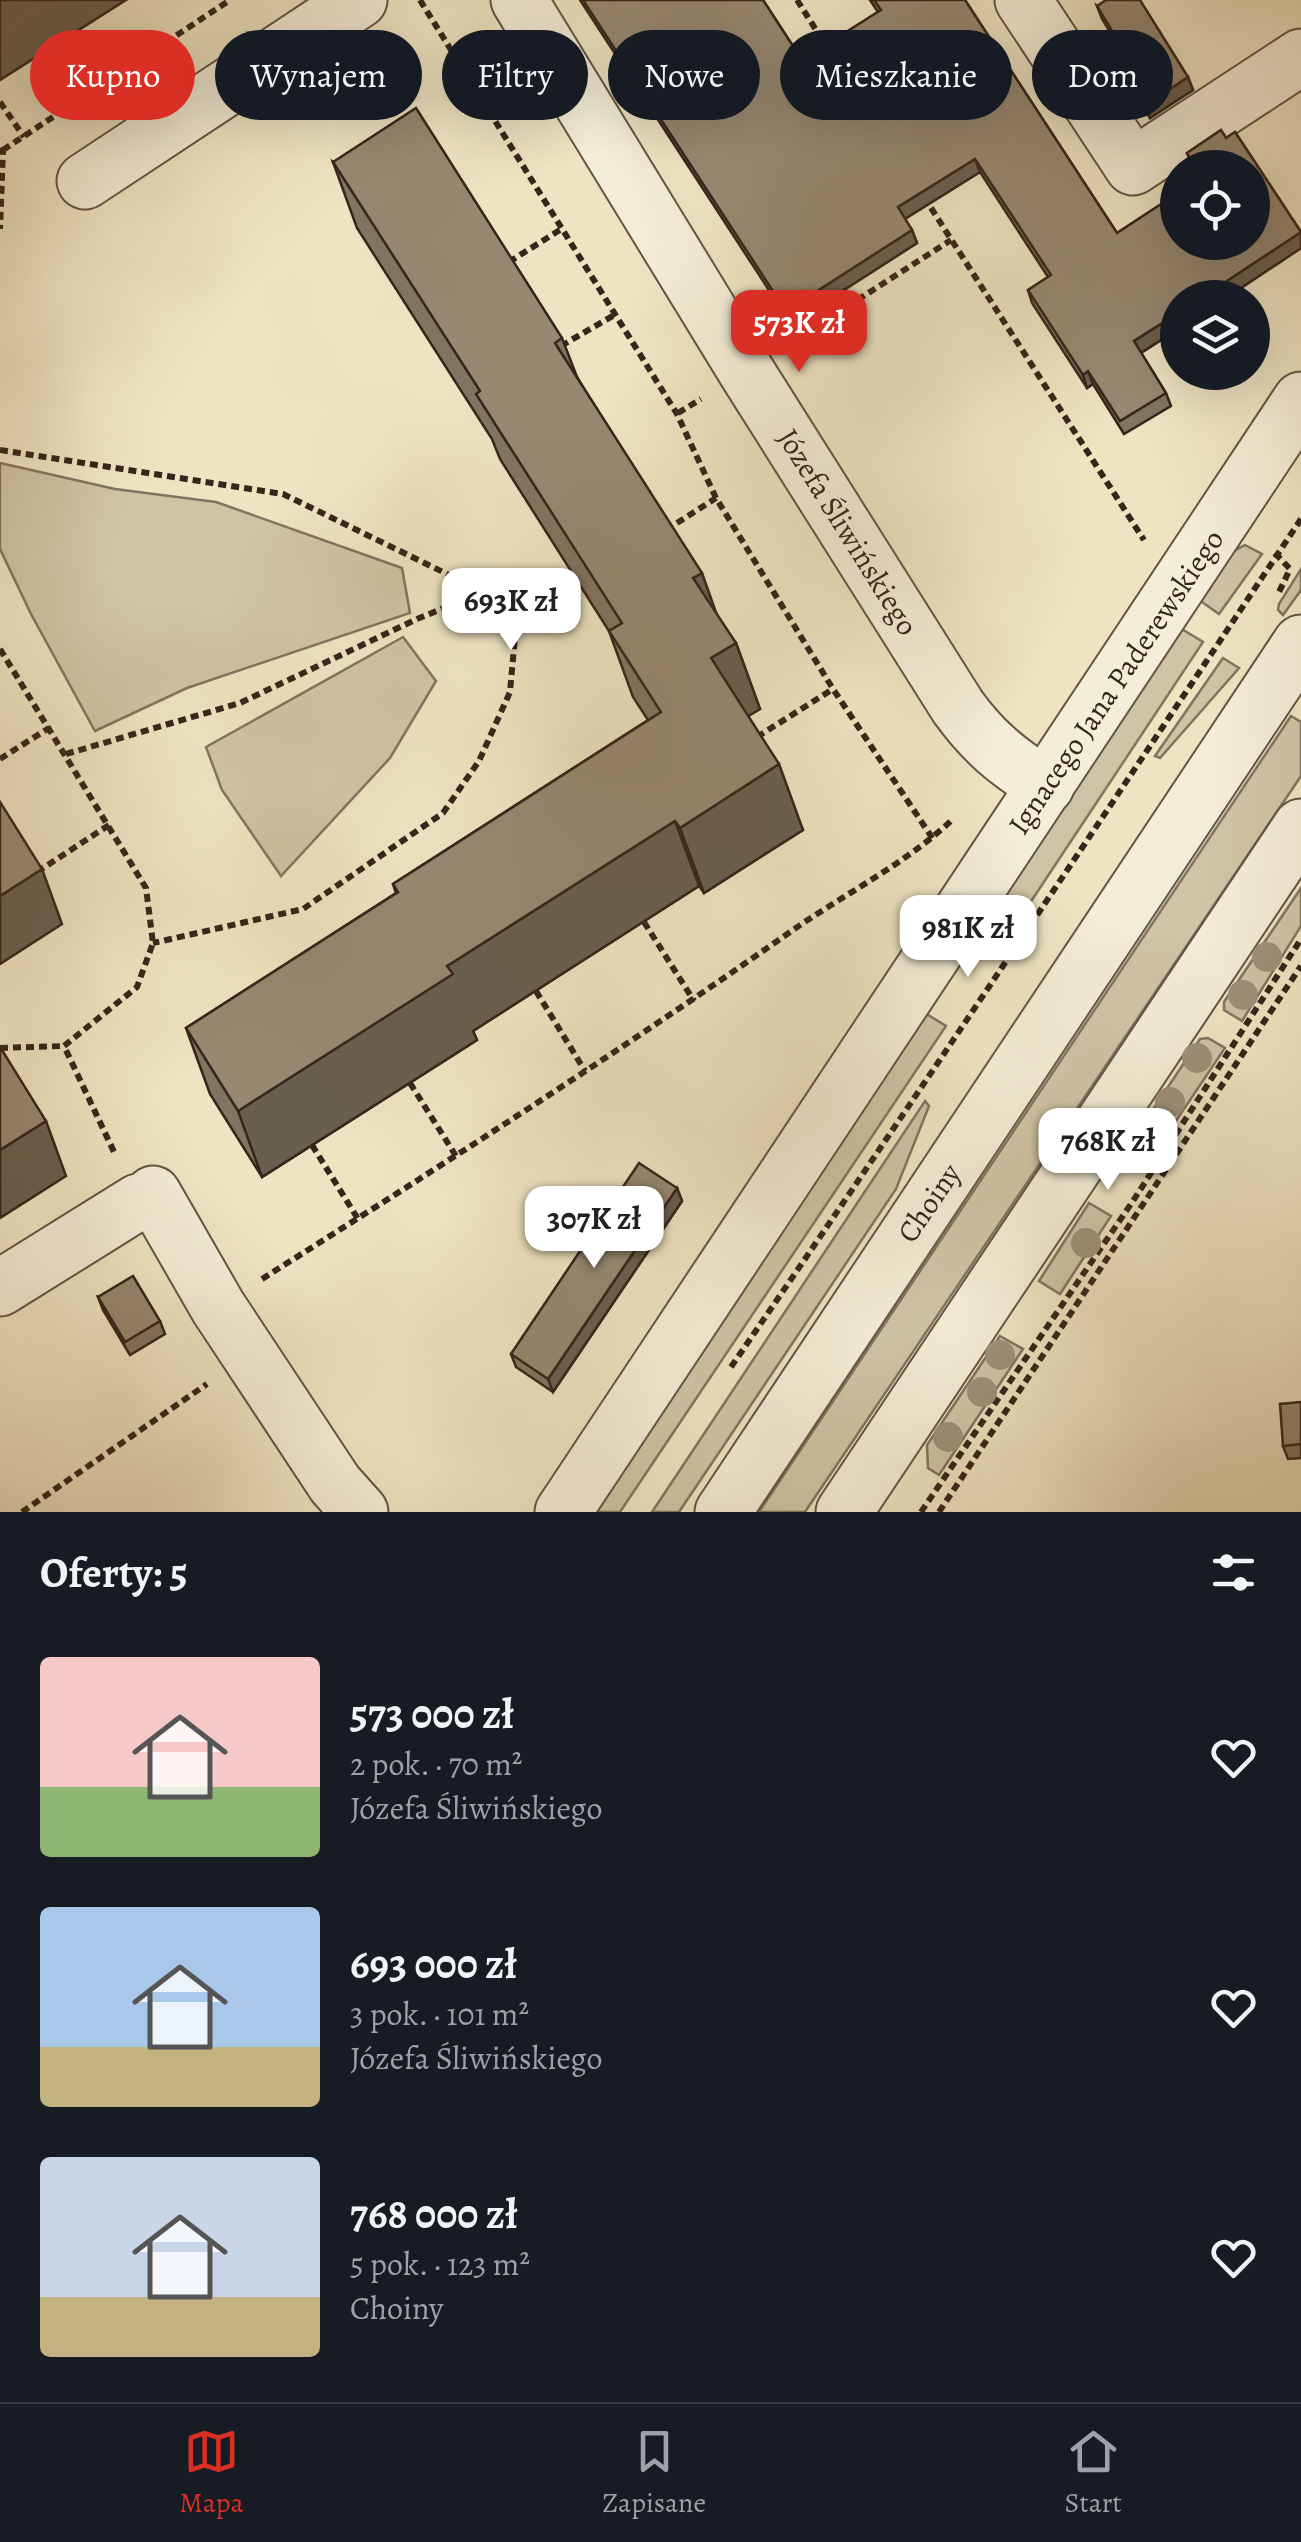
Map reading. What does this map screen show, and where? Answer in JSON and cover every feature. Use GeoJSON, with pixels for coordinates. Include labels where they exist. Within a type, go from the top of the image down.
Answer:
{"type":"FeatureCollection","features":[{"type":"Feature","properties":{"kind":"street"},"geometry":{"type":"LineString","coordinates":[[85,180],[359,0]]}},
{"type":"Feature","properties":{"kind":"street","name":"Józefa Śliwińskiego"},"geometry":{"type":"LineString","coordinates":[[519,0],[958,707],[982,739],[1028,774]]}},
{"type":"Feature","properties":{"kind":"street"},"geometry":{"type":"LineString","coordinates":[[1024,0],[1133,167],[1301,58]]}},
{"type":"Feature","properties":{"kind":"street","name":"Ignacego Jana Paderewskiego"},"geometry":{"type":"LineString","coordinates":[[563,1512],[1028,774],[1226,516],[1301,400]]}},
{"type":"Feature","properties":{"kind":"street","name":"Choiny"},"geometry":{"type":"LineString","coordinates":[[723,1512],[1286,625]]}},
{"type":"Feature","properties":{"kind":"street"},"geometry":{"type":"LineString","coordinates":[[844,1512],[1301,827]]}},
{"type":"Feature","properties":{"kind":"street"},"geometry":{"type":"LineString","coordinates":[[0,1288],[146,1198],[334,1484],[360,1512]]}},
{"type":"Feature","properties":{"kind":"path"},"geometry":{"type":"LineString","coordinates":[[0,229],[2,151],[230,0]]}},
{"type":"Feature","properties":{"kind":"path"},"geometry":{"type":"LineString","coordinates":[[420,0],[678,414],[716,498],[833,689],[940,850]]}},
{"type":"Feature","properties":{"kind":"path"},"geometry":{"type":"LineString","coordinates":[[796,0],[816,30]]}},
{"type":"Feature","properties":{"kind":"path"},"geometry":{"type":"LineString","coordinates":[[0,102],[24,137]]}},
{"type":"Feature","properties":{"kind":"path"},"geometry":{"type":"LineString","coordinates":[[920,192],[1146,544]]}},
{"type":"Feature","properties":{"kind":"path"},"geometry":{"type":"LineString","coordinates":[[500,268],[563,228]]}},
{"type":"Feature","properties":{"kind":"path"},"geometry":{"type":"LineString","coordinates":[[678,414],[952,240]]}},
{"type":"Feature","properties":{"kind":"path"},"geometry":{"type":"LineString","coordinates":[[553,352],[616,314]]}},
{"type":"Feature","properties":{"kind":"path"},"geometry":{"type":"LineString","coordinates":[[0,450],[282,494],[484,592],[516,626],[510,692],[480,762],[442,813],[303,910],[153,943]]}},
{"type":"Feature","properties":{"kind":"path"},"geometry":{"type":"LineString","coordinates":[[659,534],[716,498]]}},
{"type":"Feature","properties":{"kind":"path"},"geometry":{"type":"LineString","coordinates":[[1226,516],[1286,562],[1286,625]]}},
{"type":"Feature","properties":{"kind":"path"},"geometry":{"type":"LineString","coordinates":[[730,1368],[1030,930],[1301,518]]}},
{"type":"Feature","properties":{"kind":"path"},"geometry":{"type":"LineString","coordinates":[[516,626],[580,585]]}},
{"type":"Feature","properties":{"kind":"path"},"geometry":{"type":"LineString","coordinates":[[66,754],[240,703],[417,619],[484,592]]}},
{"type":"Feature","properties":{"kind":"path"},"geometry":{"type":"LineString","coordinates":[[0,649],[146,888],[153,943],[137,987],[64,1046],[0,1048]]}},
{"type":"Feature","properties":{"kind":"path"},"geometry":{"type":"LineString","coordinates":[[747,743],[833,689]]}},
{"type":"Feature","properties":{"kind":"path"},"geometry":{"type":"LineString","coordinates":[[0,758],[49,728]]}},
{"type":"Feature","properties":{"kind":"path"},"geometry":{"type":"LineString","coordinates":[[218,1307],[694,1001],[1028,774]]}},
{"type":"Feature","properties":{"kind":"path"},"geometry":{"type":"LineString","coordinates":[[31,875],[109,825]]}},
{"type":"Feature","properties":{"kind":"path"},"geometry":{"type":"LineString","coordinates":[[644,922],[694,1001]]}},
{"type":"Feature","properties":{"kind":"path"},"geometry":{"type":"LineString","coordinates":[[921,1512],[1132,1201],[1301,940]]}},
{"type":"Feature","properties":{"kind":"path"},"geometry":{"type":"LineString","coordinates":[[940,1512],[1301,966]]}},
{"type":"Feature","properties":{"kind":"path"},"geometry":{"type":"LineString","coordinates":[[536,992],[585,1071]]}},
{"type":"Feature","properties":{"kind":"path"},"geometry":{"type":"LineString","coordinates":[[64,1046],[146,1198]]}},
{"type":"Feature","properties":{"kind":"path"},"geometry":{"type":"LineString","coordinates":[[410,1083],[456,1156]]}},
{"type":"Feature","properties":{"kind":"path"},"geometry":{"type":"LineString","coordinates":[[312,1145],[358,1218]]}},
{"type":"Feature","properties":{"kind":"path"},"geometry":{"type":"LineString","coordinates":[[22,1512],[217,1378]]}},
{"type":"Feature","properties":{"kind":"shaded area"},"geometry":{"type":"Polygon","coordinates":[[[0,463],[115,489],[216,502],[402,568],[410,613],[187,688],[95,731],[0,549],[0,463]]]}},
{"type":"Feature","properties":{"kind":"shaded area"},"geometry":{"type":"Polygon","coordinates":[[[1245,545],[1262,554],[1219,614],[1199,600],[1232,552],[1245,545]]]}},
{"type":"Feature","properties":{"kind":"shaded area"},"geometry":{"type":"Polygon","coordinates":[[[1301,569],[1301,590],[1283,615],[1279,604],[1301,569]]]}},
{"type":"Feature","properties":{"kind":"shaded area"},"geometry":{"type":"Polygon","coordinates":[[[1180,628],[1203,642],[1024,912],[1003,898],[1180,628]]]}},
{"type":"Feature","properties":{"kind":"shaded area"},"geometry":{"type":"Polygon","coordinates":[[[403,637],[436,681],[390,758],[281,876],[222,790],[206,747],[403,637]]]}},
{"type":"Feature","properties":{"kind":"shaded area"},"geometry":{"type":"Polygon","coordinates":[[[1223,658],[1239,668],[1160,758],[1155,756],[1223,658]]]}},
{"type":"Feature","properties":{"kind":"shaded area"},"geometry":{"type":"Polygon","coordinates":[[[1291,716],[1301,722],[1301,776],[805,1512],[759,1512],[1291,716]]]}},
{"type":"Feature","properties":{"kind":"shaded area"},"geometry":{"type":"Polygon","coordinates":[[[1301,888],[1301,926],[1242,1021],[1224,1010],[1224,1002],[1301,888]]]}},
{"type":"Feature","properties":{"kind":"shaded area"},"geometry":{"type":"Polygon","coordinates":[[[925,1013],[946,1026],[620,1512],[593,1512],[925,1013]]]}},
{"type":"Feature","properties":{"kind":"shaded area"},"geometry":{"type":"Polygon","coordinates":[[[1208,1038],[1225,1048],[1145,1167],[1124,1153],[1200,1039],[1208,1038]]]}},
{"type":"Feature","properties":{"kind":"shaded area"},"geometry":{"type":"Polygon","coordinates":[[[925,1101],[929,1106],[896,1189],[679,1512],[652,1512],[925,1101]]]}},
{"type":"Feature","properties":{"kind":"shaded area"},"geometry":{"type":"Polygon","coordinates":[[[1089,1203],[1111,1216],[1060,1294],[1039,1281],[1089,1203]]]}},
{"type":"Feature","properties":{"kind":"shaded area"},"geometry":{"type":"Polygon","coordinates":[[[1000,1336],[1023,1349],[939,1475],[928,1468],[927,1445],[1000,1336]]]}},
{"type":"Feature","properties":{"kind":"building"},"geometry":{"type":"Polygon","coordinates":[[[583,0],[763,0],[782,30],[780,120],[1012,120],[1012,72],[1032,103],[1032,120],[1043,120],[1117,233],[1160,205],[1160,260],[1259,260],[1228,280],[1160,280],[1160,324],[1134,341],[1160,383],[1160,390],[1166,393],[1120,421],[1088,371],[1083,375],[1028,290],[1051,275],[975,159],[898,207],[912,230],[786,311],[661,120],[760,120],[760,30],[608,30],[608,38],[583,0]]]}},
{"type":"Feature","properties":{"kind":"building"},"geometry":{"type":"Polygon","coordinates":[[[874,0],[965,0],[985,30],[849,30],[881,10],[874,0]]]}},
{"type":"Feature","properties":{"kind":"building"},"geometry":{"type":"Polygon","coordinates":[[[1106,0],[1140,0],[1159,30],[1112,30],[1097,6],[1106,0]]]}},
{"type":"Feature","properties":{"kind":"building"},"geometry":{"type":"Polygon","coordinates":[[[1173,53],[1188,77],[1173,87],[1173,53]]]}},
{"type":"Feature","properties":{"kind":"building"},"geometry":{"type":"Polygon","coordinates":[[[422,117],[562,338],[555,343],[702,573],[693,578],[736,643],[711,658],[779,764],[680,828],[675,821],[447,966],[453,974],[238,1111],[186,1028],[398,892],[393,884],[661,712],[609,631],[622,623],[333,162],[398,120],[422,117]]]}},
{"type":"Feature","properties":{"kind":"building"},"geometry":{"type":"Polygon","coordinates":[[[1221,130],[1226,138],[1235,132],[1247,150],[1191,150],[1221,130]]]}},
{"type":"Feature","properties":{"kind":"building"},"geometry":{"type":"Polygon","coordinates":[[[1270,185],[1301,232],[1270,252],[1270,185]]]}},
{"type":"Feature","properties":{"kind":"building"},"geometry":{"type":"Polygon","coordinates":[[[0,802],[42,869],[0,896],[0,802]]]}},
{"type":"Feature","properties":{"kind":"building"},"geometry":{"type":"Polygon","coordinates":[[[0,1047],[46,1121],[0,1150],[0,1047]]]}},
{"type":"Feature","properties":{"kind":"building"},"geometry":{"type":"Polygon","coordinates":[[[639,1163],[677,1188],[548,1379],[511,1354],[639,1163]]]}},
{"type":"Feature","properties":{"kind":"building"},"geometry":{"type":"Polygon","coordinates":[[[133,1276],[160,1321],[125,1342],[98,1297],[133,1276]]]}},
{"type":"Feature","properties":{"kind":"building"},"geometry":{"type":"Polygon","coordinates":[[[1301,1402],[1301,1444],[1283,1446],[1280,1404],[1301,1402]]]}}]}
